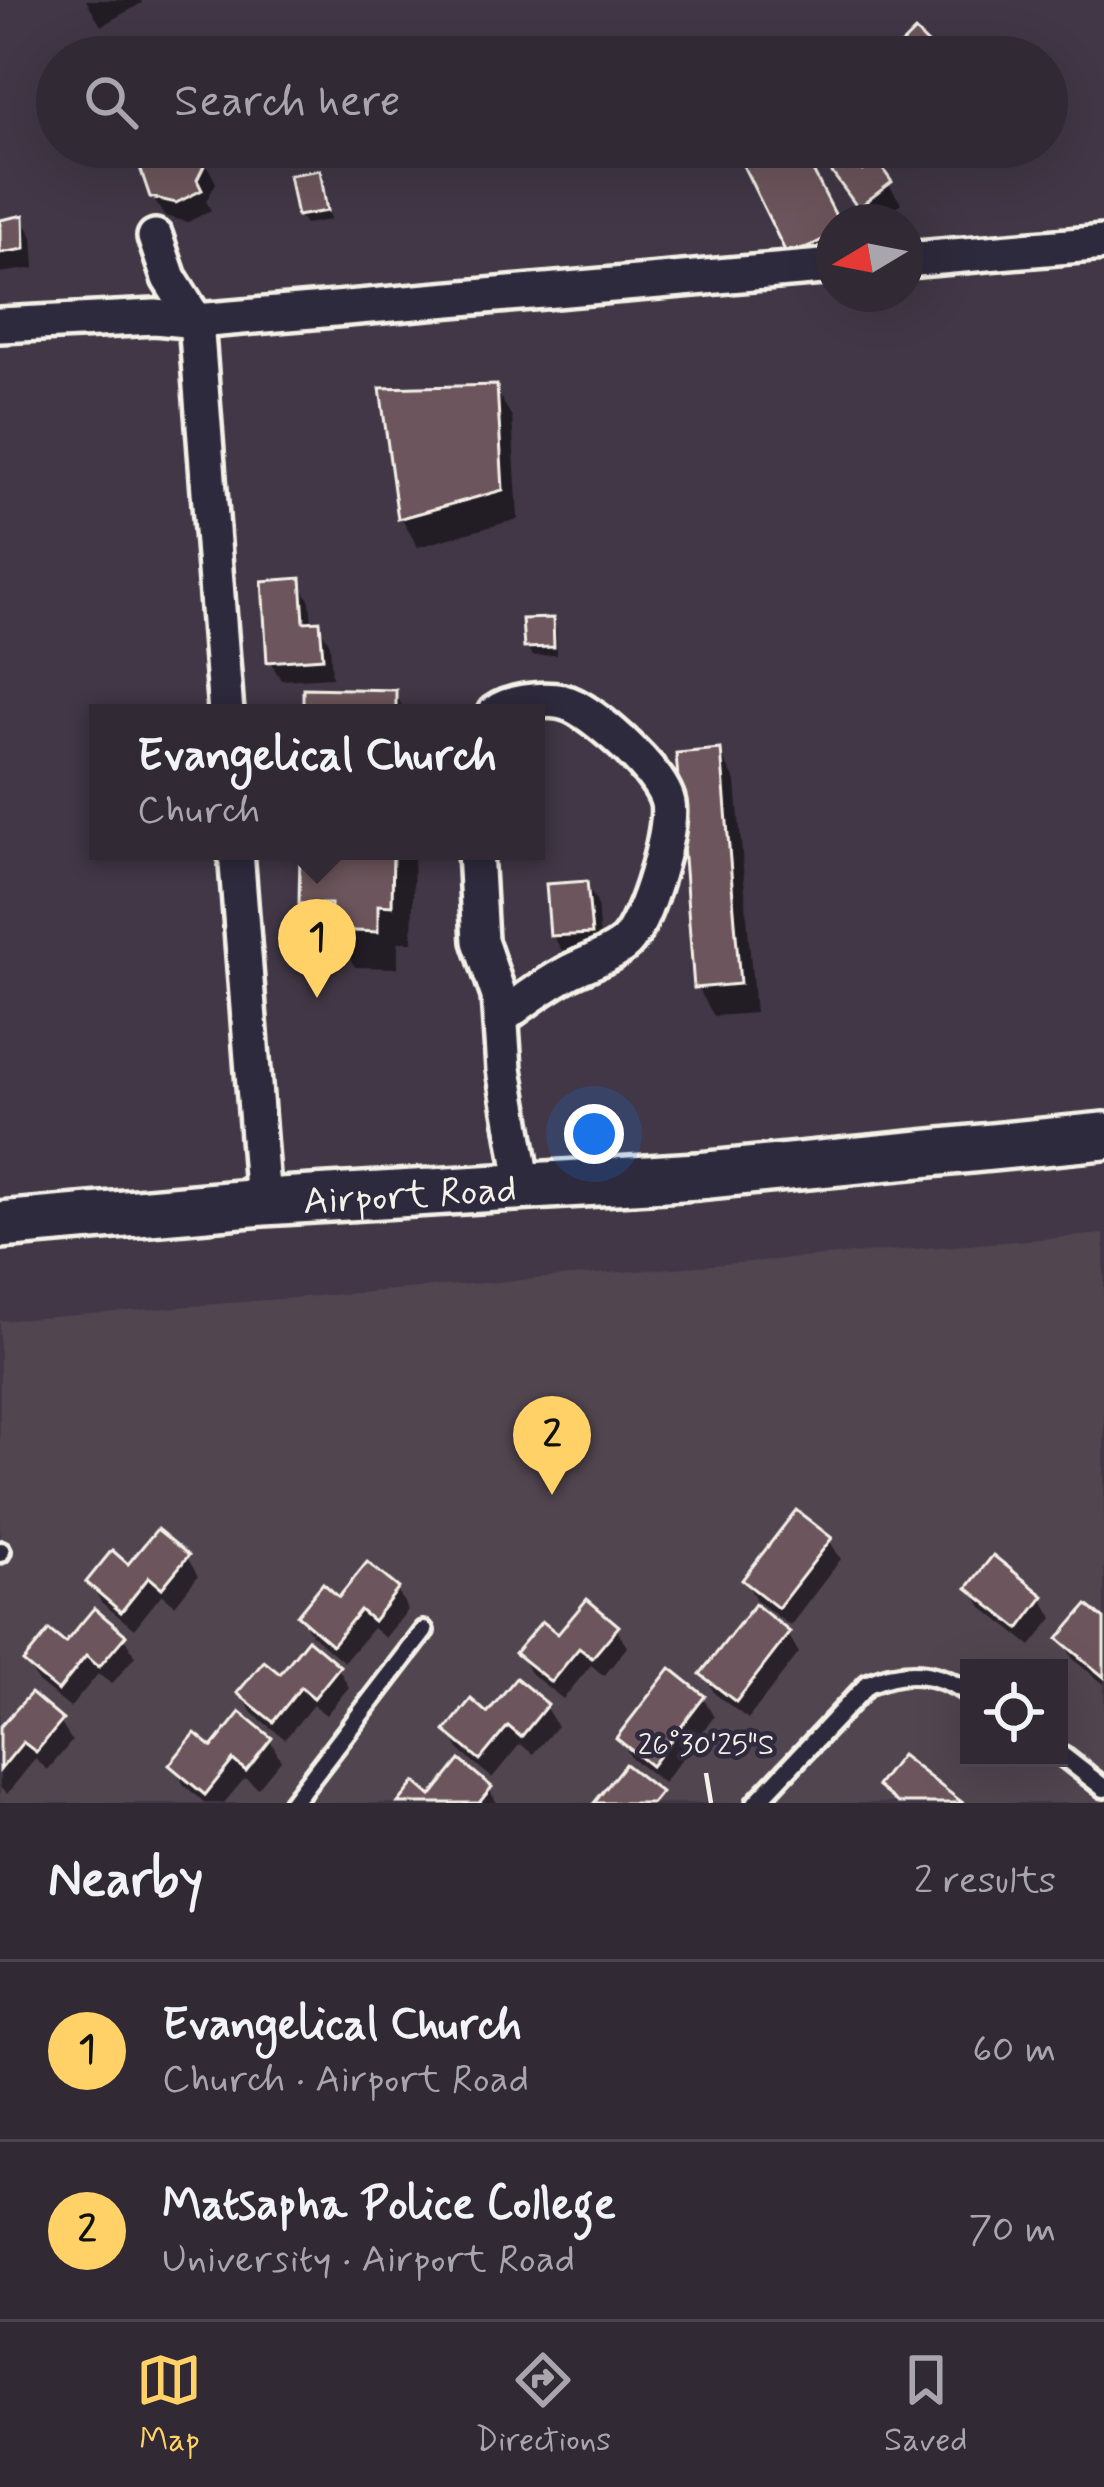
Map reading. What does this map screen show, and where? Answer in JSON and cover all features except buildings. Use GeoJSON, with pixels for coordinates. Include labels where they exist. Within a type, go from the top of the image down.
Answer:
{"type":"FeatureCollection","features":[{"type":"Feature","properties":{"kind":"street"},"geometry":{"type":"LineString","coordinates":[[155,237],[169,278],[196,321],[225,704]]}},
{"type":"Feature","properties":{"kind":"street"},"geometry":{"type":"LineString","coordinates":[[924,258],[1104,243]]}},
{"type":"Feature","properties":{"kind":"street"},"geometry":{"type":"LineString","coordinates":[[0,325],[155,317],[196,321],[816,268]]}},
{"type":"Feature","properties":{"kind":"street"},"geometry":{"type":"LineString","coordinates":[[501,1018],[535,992],[626,943],[643,914],[659,868],[668,804],[651,768],[572,705],[518,704]]}},
{"type":"Feature","properties":{"kind":"street"},"geometry":{"type":"LineString","coordinates":[[237,860],[263,1202]]}},
{"type":"Feature","properties":{"kind":"street"},"geometry":{"type":"LineString","coordinates":[[476,860],[480,941],[500,996],[504,1069],[524,1186]]}},
{"type":"Feature","properties":{"kind":"street","name":"Airport Road"},"geometry":{"type":"LineString","coordinates":[[0,1225],[263,1202],[698,1176],[1104,1136]]}},
{"type":"Feature","properties":{"kind":"lane"},"geometry":{"type":"LineString","coordinates":[[292,1803],[424,1631]]}},
{"type":"Feature","properties":{"kind":"lane"},"geometry":{"type":"LineString","coordinates":[[756,1803],[868,1684],[891,1674],[920,1672],[960,1687]]}},
{"type":"Feature","properties":{"kind":"lane"},"geometry":{"type":"LineString","coordinates":[[1068,1760],[1104,1788]]}},
{"type":"Feature","properties":{"kind":"shaded area"},"geometry":{"type":"Polygon","coordinates":[[[1104,1234],[1104,1803],[0,1803],[0,1321],[1104,1234]]]}},
{"type":"Feature","properties":{"kind":"place","name":"Evangelical Church"},"geometry":{"type":"Point","coordinates":[317,998]}},
{"type":"Feature","properties":{"kind":"place","name":"Matsapha Police College"},"geometry":{"type":"Point","coordinates":[552,1495]}}]}
